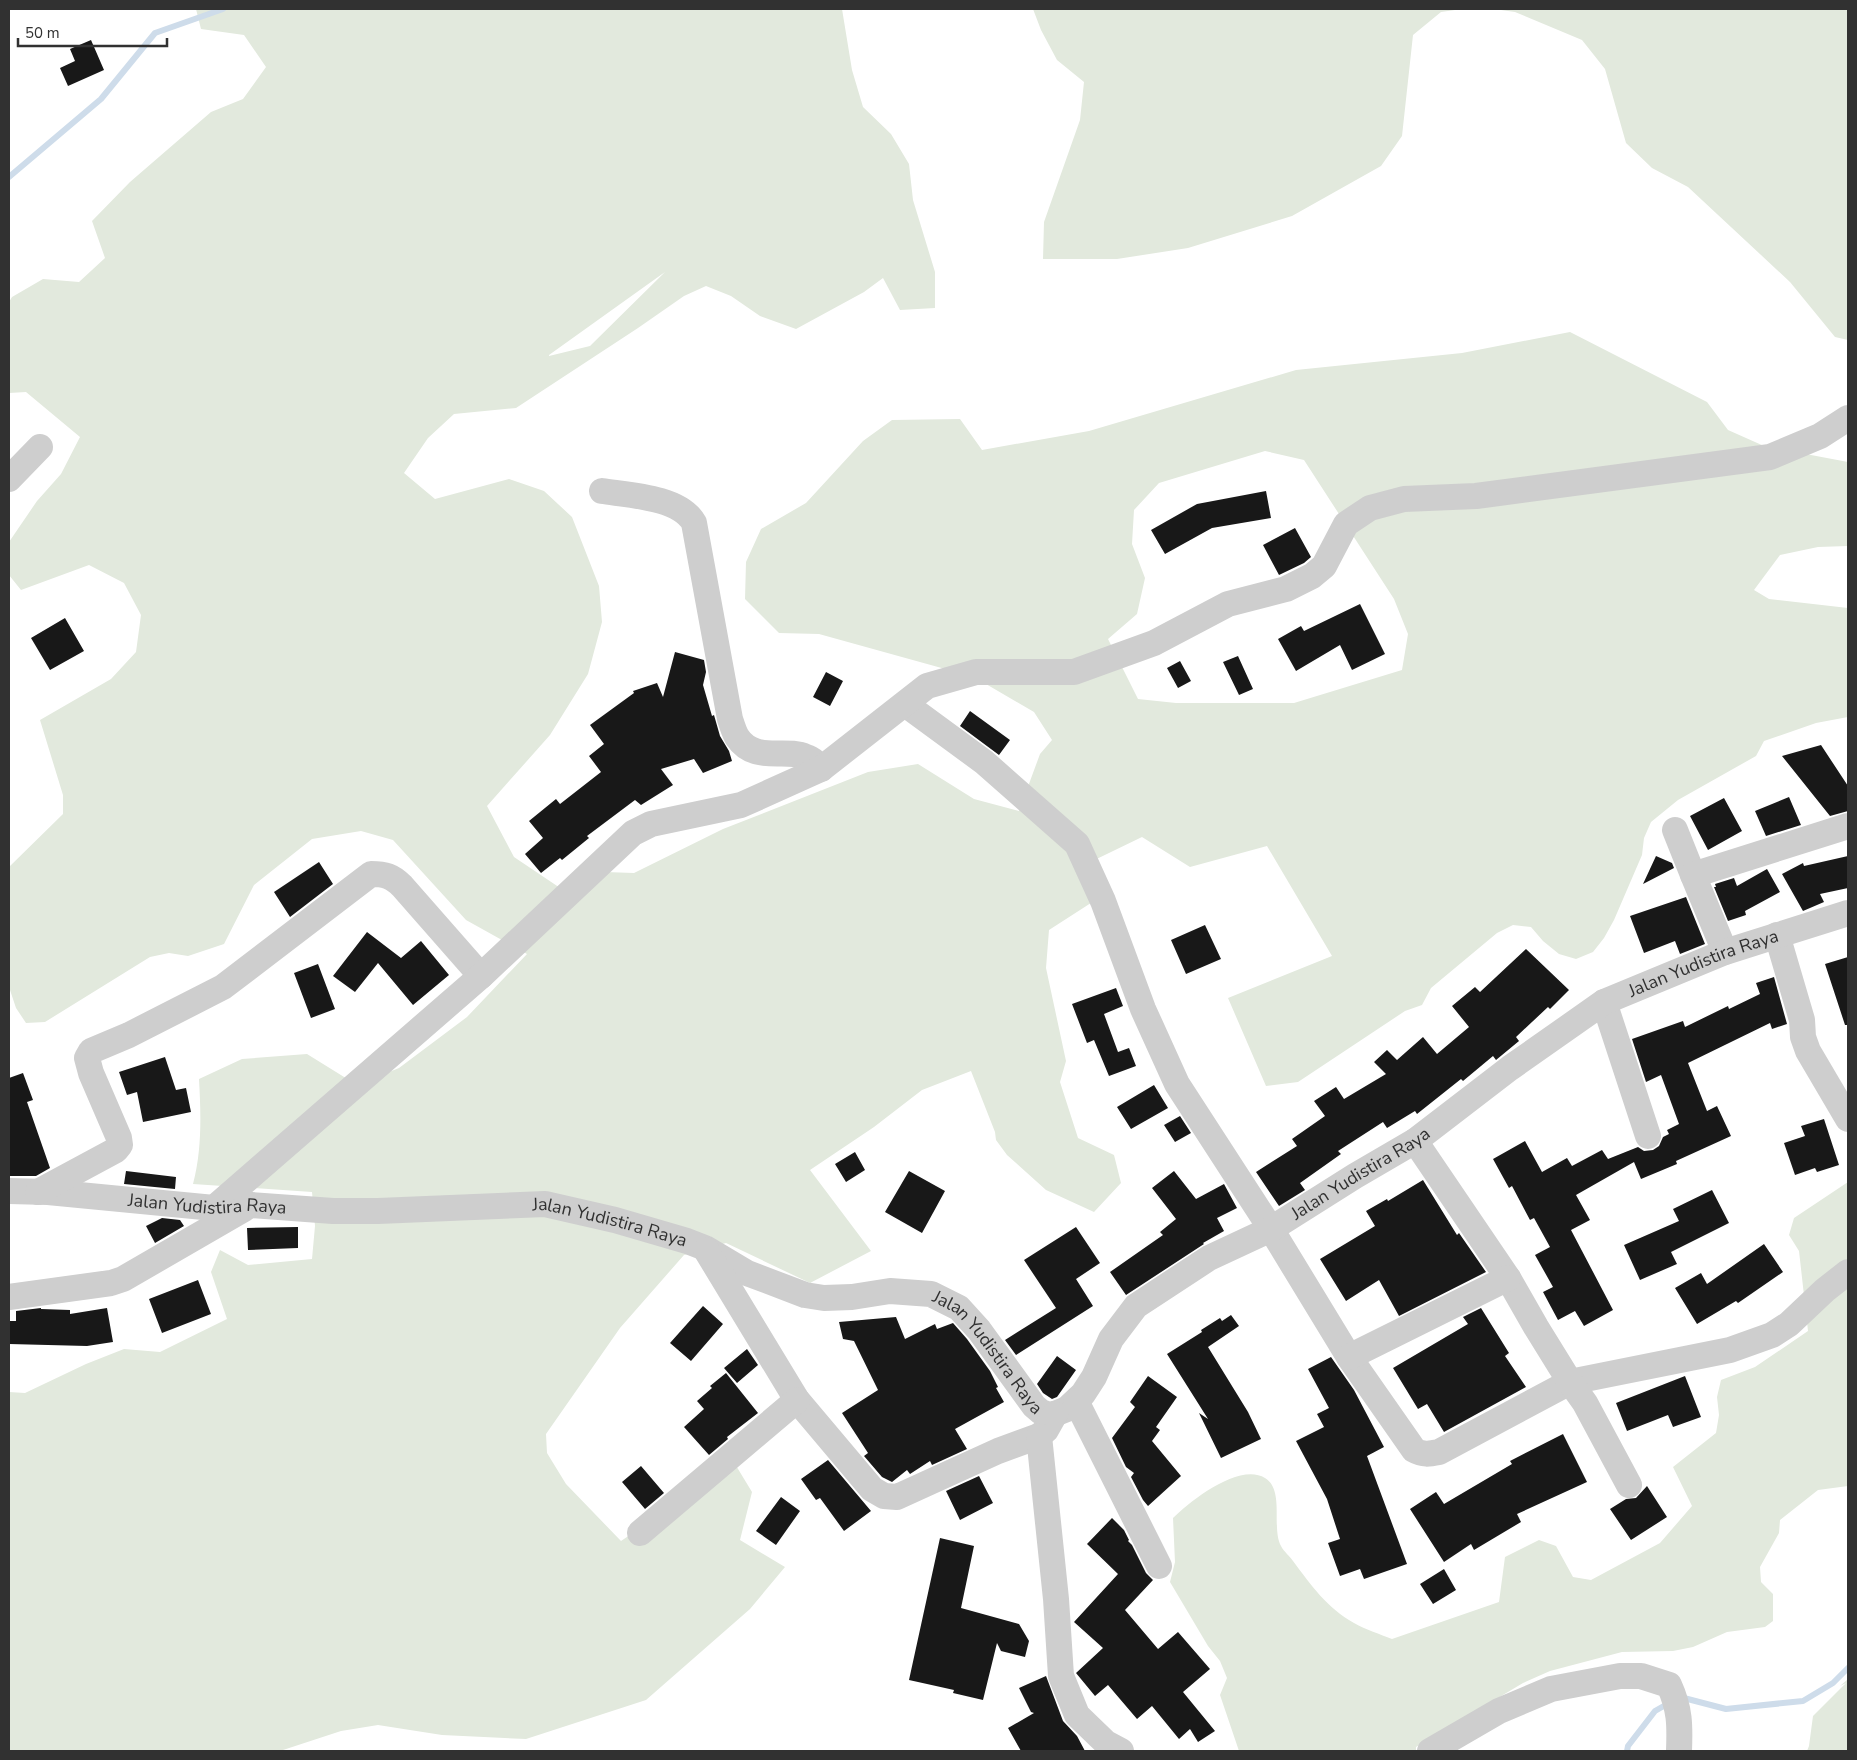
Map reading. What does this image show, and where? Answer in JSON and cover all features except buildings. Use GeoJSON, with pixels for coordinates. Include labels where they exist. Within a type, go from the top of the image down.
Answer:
{"type":"FeatureCollection","features":[{"type":"Feature","properties":{"kind":"street"},"geometry":{"type":"LineString","coordinates":[[214,1208],[481,976],[633,833],[651,824],[741,805],[821,769],[927,686],[976,672],[1074,672],[1154,643],[1228,604],[1286,589],[1312,576],[1324,566],[1346,524],[1370,508],[1404,499],[1476,496],[1770,457],[1820,436],[1848,418]]}},
{"type":"Feature","properties":{"kind":"street"},"geometry":{"type":"LineString","coordinates":[[9,479],[40,447]]}},
{"type":"Feature","properties":{"kind":"street"},"geometry":{"type":"LineString","coordinates":[[602,492],[652,499],[674,506],[691,516],[694,523],[730,719],[737,737],[745,746],[759,753],[800,755],[814,762],[821,769]]}},
{"type":"Feature","properties":{"kind":"street"},"geometry":{"type":"LineString","coordinates":[[905,704],[984,762],[1077,844],[1103,901],[1144,1009],[1177,1084],[1271,1229],[1349,1357],[1410,1446],[1420,1454],[1439,1452],[1570,1382],[1730,1350],[1772,1335],[1789,1324],[1825,1290],[1848,1272]]}},
{"type":"Feature","properties":{"kind":"street"},"geometry":{"type":"LineString","coordinates":[[1693,875],[1848,826]]}},
{"type":"Feature","properties":{"kind":"street"},"geometry":{"type":"LineString","coordinates":[[1675,830],[1725,952]]}},
{"type":"Feature","properties":{"kind":"street"},"geometry":{"type":"LineString","coordinates":[[38,1192],[116,1150],[120,1145],[119,1138],[91,1073],[87,1058],[90,1051],[129,1035],[224,988],[371,874],[383,874],[393,877],[481,976]]}},
{"type":"Feature","properties":{"kind":"street","name":"Jalan Yudistira Raya"},"geometry":{"type":"LineString","coordinates":[[9,1191],[214,1208],[251,1205],[378,1211],[545,1204],[615,1220],[705,1248],[747,1272],[805,1295],[824,1298],[852,1297],[890,1291],[931,1294],[959,1308],[979,1330],[1034,1406],[1041,1412],[1049,1415],[1065,1407],[1083,1394],[1094,1377],[1112,1339],[1136,1306],[1209,1258],[1271,1229],[1415,1141],[1510,1068],[1604,1002],[1725,952],[1848,912]]}},
{"type":"Feature","properties":{"kind":"street"},"geometry":{"type":"LineString","coordinates":[[1777,935],[1802,1020],[1803,1036],[1808,1051],[1848,1119]]}},
{"type":"Feature","properties":{"kind":"street"},"geometry":{"type":"LineString","coordinates":[[1604,1002],[1648,1136]]}},
{"type":"Feature","properties":{"kind":"street"},"geometry":{"type":"LineString","coordinates":[[1415,1141],[1508,1278],[1536,1328],[1585,1403],[1629,1485]]}},
{"type":"Feature","properties":{"kind":"street"},"geometry":{"type":"LineString","coordinates":[[9,1297],[111,1283],[123,1279],[251,1205]]}},
{"type":"Feature","properties":{"kind":"street"},"geometry":{"type":"LineString","coordinates":[[705,1248],[797,1400],[872,1489],[890,1498],[896,1498],[998,1451],[1039,1436],[1065,1407],[1159,1566]]}},
{"type":"Feature","properties":{"kind":"street"},"geometry":{"type":"LineString","coordinates":[[1349,1357],[1508,1278]]}},
{"type":"Feature","properties":{"kind":"street"},"geometry":{"type":"LineString","coordinates":[[640,1532],[797,1400]]}},
{"type":"Feature","properties":{"kind":"street"},"geometry":{"type":"LineString","coordinates":[[1039,1436],[1056,1598],[1061,1676],[1077,1714],[1106,1742],[1122,1751]]}},
{"type":"Feature","properties":{"kind":"street"},"geometry":{"type":"LineString","coordinates":[[1430,1751],[1500,1711],[1551,1689],[1620,1676],[1641,1676],[1669,1684],[1675,1699],[1680,1723],[1679,1751]]}},
{"type":"Feature","properties":{"kind":"shaded area"},"geometry":{"type":"Polygon","coordinates":[[[196,9],[842,9],[852,70],[863,107],[891,134],[909,164],[913,200],[935,272],[935,308],[900,310],[883,278],[864,292],[796,329],[760,316],[731,296],[706,286],[684,296],[516,408],[454,414],[428,438],[404,473],[435,499],[509,479],[544,491],[572,517],[599,586],[602,622],[588,674],[550,735],[487,806],[514,857],[578,900],[605,872],[634,873],[723,829],[868,772],[918,764],[974,799],[1019,811],[1040,754],[1052,740],[1034,712],[974,677],[819,634],[779,633],[745,599],[746,562],[761,529],[806,503],[863,441],[892,420],[960,419],[982,450],[1089,431],[1296,370],[1462,353],[1570,332],[1707,402],[1728,430],[1764,446],[1848,462],[1848,546],[1818,547],[1780,555],[1754,590],[1769,599],[1848,608],[1848,717],[1816,723],[1764,741],[1756,756],[1678,800],[1651,822],[1644,838],[1642,855],[1614,920],[1604,938],[1593,952],[1576,959],[1559,954],[1543,941],[1531,927],[1513,925],[1497,933],[1431,988],[1422,1005],[1405,1011],[1298,1082],[1266,1086],[1228,998],[1332,956],[1267,846],[1190,867],[1142,837],[1078,868],[1094,901],[1049,930],[1046,968],[1066,1061],[1060,1082],[1078,1138],[1114,1155],[1121,1183],[1094,1212],[1046,1190],[1007,1155],[996,1140],[995,1132],[971,1071],[922,1090],[874,1127],[810,1170],[871,1251],[810,1283],[726,1243],[684,1255],[620,1328],[546,1434],[547,1453],[566,1484],[621,1541],[735,1464],[752,1492],[740,1540],[785,1567],[750,1609],[646,1700],[526,1739],[442,1735],[378,1725],[341,1731],[280,1751],[9,1751],[9,1392],[25,1393],[86,1364],[124,1349],[160,1352],[227,1319],[211,1272],[220,1250],[248,1265],[312,1259],[315,1226],[312,1192],[193,1184],[199,1145],[199,1079],[242,1059],[307,1054],[357,1085],[399,1068],[467,1017],[527,954],[466,920],[393,840],[361,831],[312,839],[254,885],[224,944],[188,956],[169,953],[150,957],[45,1022],[26,1023],[16,1008],[9,987],[9,867],[63,814],[63,795],[40,720],[111,679],[136,652],[141,615],[124,583],[89,565],[21,590],[9,575],[9,542],[37,501],[61,474],[80,437],[26,392],[9,393],[9,302],[12,297],[43,279],[79,282],[105,258],[92,221],[130,182],[211,112],[243,99],[266,67],[244,35],[201,29],[196,9]],[[665,272],[549,355],[549,356],[590,346],[665,272]],[[1265,451],[1159,483],[1134,510],[1132,544],[1145,578],[1137,614],[1108,639],[1138,699],[1176,703],[1294,703],[1402,670],[1408,634],[1394,599],[1304,460],[1265,451]]]}},
{"type":"Feature","properties":{"kind":"shaded area"},"geometry":{"type":"Polygon","coordinates":[[[1033,9],[1462,9],[1441,12],[1413,35],[1402,136],[1381,166],[1292,216],[1188,248],[1117,259],[1043,259],[1044,222],[1080,120],[1084,82],[1057,60],[1041,30],[1033,9]]]}},
{"type":"Feature","properties":{"kind":"shaded area"},"geometry":{"type":"Polygon","coordinates":[[[1494,9],[1848,9],[1848,340],[1835,337],[1790,282],[1688,187],[1652,168],[1626,143],[1605,69],[1582,40],[1515,12],[1494,9]]]}},
{"type":"Feature","properties":{"kind":"shaded area"},"geometry":{"type":"Polygon","coordinates":[[[1848,1182],[1848,1486],[1818,1490],[1780,1520],[1779,1533],[1760,1567],[1761,1582],[1773,1594],[1773,1621],[1765,1627],[1727,1632],[1693,1647],[1673,1651],[1622,1652],[1550,1671],[1523,1683],[1416,1747],[1416,1751],[1239,1751],[1220,1695],[1227,1678],[1220,1661],[1208,1646],[1170,1582],[1175,1562],[1173,1518],[1191,1502],[1216,1485],[1243,1475],[1255,1474],[1265,1478],[1275,1491],[1277,1529],[1281,1546],[1306,1579],[1344,1617],[1368,1630],[1392,1639],[1499,1602],[1505,1557],[1539,1540],[1556,1546],[1573,1577],[1591,1580],[1660,1543],[1692,1506],[1673,1467],[1716,1433],[1719,1415],[1717,1397],[1721,1380],[1755,1367],[1808,1331],[1799,1251],[1789,1235],[1794,1218],[1848,1182]]]}},
{"type":"Feature","properties":{"kind":"shaded area"},"geometry":{"type":"Polygon","coordinates":[[[1848,1679],[1848,1751],[1807,1751],[1813,1716],[1848,1679]]]}},
{"type":"Feature","properties":{"kind":"waterway"},"geometry":{"type":"LineString","coordinates":[[9,177],[101,99],[155,33],[223,9]]}},
{"type":"Feature","properties":{"kind":"waterway"},"geometry":{"type":"LineString","coordinates":[[1680,1697],[1726,1709],[1803,1701],[1833,1683],[1848,1668]]}},
{"type":"Feature","properties":{"kind":"waterway"},"geometry":{"type":"LineString","coordinates":[[1627,1751],[1628,1746],[1655,1711],[1669,1703]]}}]}
